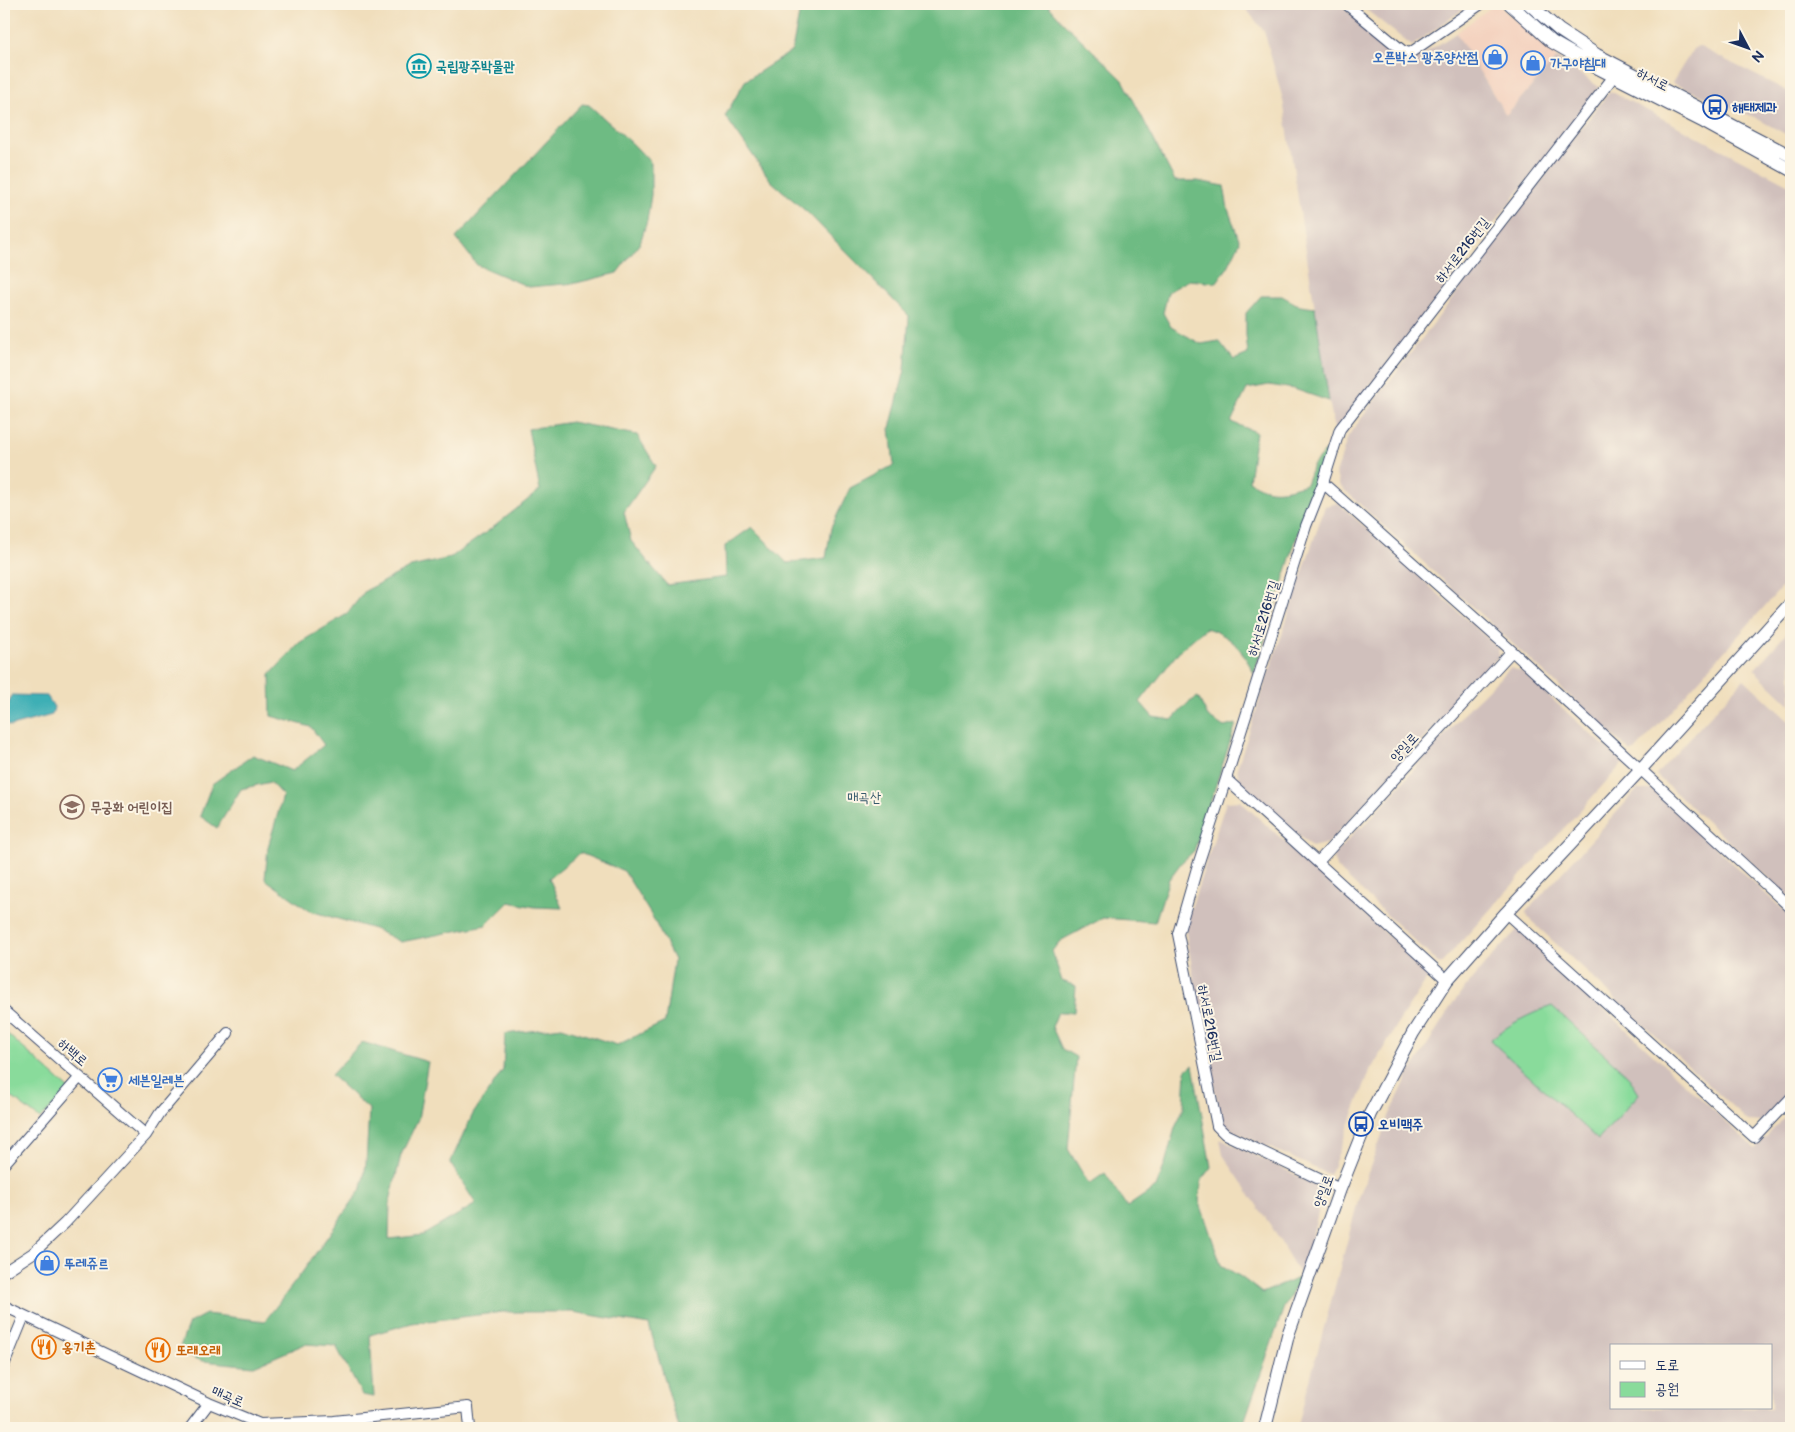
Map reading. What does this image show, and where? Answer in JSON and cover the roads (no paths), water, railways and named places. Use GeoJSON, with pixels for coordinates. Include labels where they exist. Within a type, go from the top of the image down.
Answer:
{"type":"FeatureCollection","features":[{"type":"Feature","properties":{"kind":"main road","name":"하서로"},"geometry":{"type":"LineString","coordinates":[[1510,4],[1552,42],[1617,71],[1791,156]]}},
{"type":"Feature","properties":{"kind":"main road","name":"하서로"},"geometry":{"type":"LineString","coordinates":[[1529,4],[1559,30],[1597,55],[1617,71],[1791,170]]}},
{"type":"Feature","properties":{"kind":"main road","name":"양일로"},"geometry":{"type":"LineString","coordinates":[[1265,1428],[1288,1335],[1340,1188],[1370,1114],[1412,1032],[1447,980],[1506,913],[1640,770],[1791,603]]}},
{"type":"Feature","properties":{"kind":"street"},"geometry":{"type":"LineString","coordinates":[[1346,4],[1403,51],[1410,53],[1481,4]]}},
{"type":"Feature","properties":{"kind":"street","name":"하서로216번길"},"geometry":{"type":"LineString","coordinates":[[1340,1188],[1225,1134],[1217,1126],[1178,934],[1197,868],[1306,526],[1323,483],[1340,429],[1617,71]]}},
{"type":"Feature","properties":{"kind":"street"},"geometry":{"type":"LineString","coordinates":[[1323,483],[1512,651],[1791,908]]}},
{"type":"Feature","properties":{"kind":"street","name":"양일로"},"geometry":{"type":"LineString","coordinates":[[1318,862],[1512,651]]}},
{"type":"Feature","properties":{"kind":"street"},"geometry":{"type":"LineString","coordinates":[[1226,779],[1447,980]]}},
{"type":"Feature","properties":{"kind":"street"},"geometry":{"type":"LineString","coordinates":[[1506,913],[1754,1137],[1791,1098]]}},
{"type":"Feature","properties":{"kind":"street","name":"하백로"},"geometry":{"type":"LineString","coordinates":[[4,1011],[146,1135]]}},
{"type":"Feature","properties":{"kind":"street"},"geometry":{"type":"LineString","coordinates":[[4,1272],[9,1264],[33,1253],[65,1223],[146,1135],[160,1113],[228,1033]]}},
{"type":"Feature","properties":{"kind":"street"},"geometry":{"type":"LineString","coordinates":[[4,1164],[80,1077]]}},
{"type":"Feature","properties":{"kind":"street","name":"매곡로"},"geometry":{"type":"LineString","coordinates":[[4,1306],[209,1404],[254,1422],[274,1424],[334,1421],[468,1407],[470,1428]]}},
{"type":"Feature","properties":{"kind":"street"},"geometry":{"type":"LineString","coordinates":[[4,1365],[24,1316]]}},
{"type":"Feature","properties":{"kind":"street"},"geometry":{"type":"LineString","coordinates":[[190,1428],[209,1404]]}},
{"type":"Feature","properties":{"kind":"water"},"geometry":{"type":"Polygon","coordinates":[[[12,695],[47,696],[54,707],[52,715],[11,726],[4,723],[6,710],[12,695]]]}},
{"type":"Feature","properties":{"kind":"place","name":"오픈박스 광주양산점"},"geometry":{"type":"Point","coordinates":[1495,57]}},
{"type":"Feature","properties":{"kind":"place","name":"가구야침대"},"geometry":{"type":"Point","coordinates":[1533,63]}},
{"type":"Feature","properties":{"kind":"place","name":"국립광주박물관"},"geometry":{"type":"Point","coordinates":[419,66]}},
{"type":"Feature","properties":{"kind":"place","name":"해태제과"},"geometry":{"type":"Point","coordinates":[1715,107]}},
{"type":"Feature","properties":{"kind":"place","name":"무궁화 어린이집"},"geometry":{"type":"Point","coordinates":[72,807]}},
{"type":"Feature","properties":{"kind":"place","name":"세븐일레븐"},"geometry":{"type":"Point","coordinates":[110,1080]}},
{"type":"Feature","properties":{"kind":"place","name":"오비맥주"},"geometry":{"type":"Point","coordinates":[1361,1124]}},
{"type":"Feature","properties":{"kind":"place","name":"뚜레쥬르"},"geometry":{"type":"Point","coordinates":[47,1263]}},
{"type":"Feature","properties":{"kind":"place","name":"옹기촌"},"geometry":{"type":"Point","coordinates":[44,1347]}},
{"type":"Feature","properties":{"kind":"place","name":"또래오래"},"geometry":{"type":"Point","coordinates":[158,1350]}},
{"type":"Feature","properties":{"kind":"park label","name":"매곡산"},"geometry":{"type":"Point","coordinates":[864,797]}}]}
